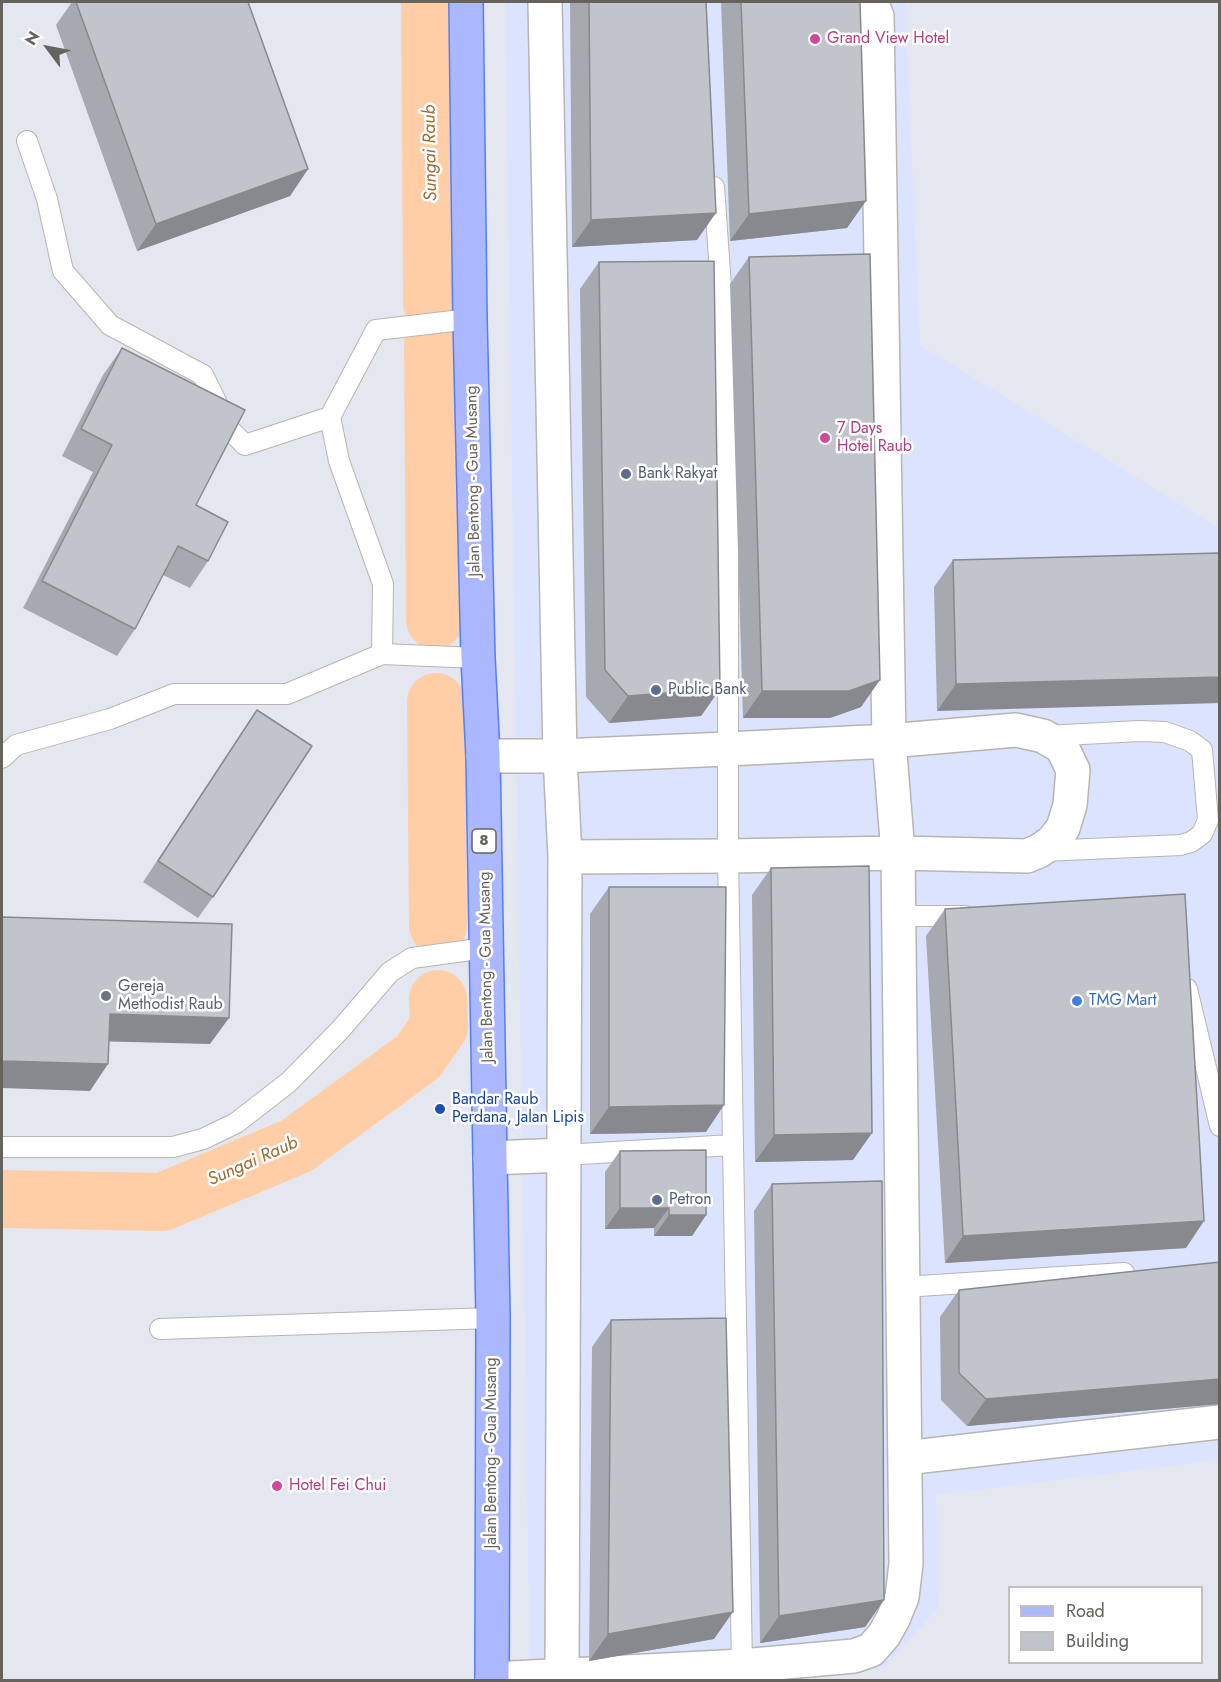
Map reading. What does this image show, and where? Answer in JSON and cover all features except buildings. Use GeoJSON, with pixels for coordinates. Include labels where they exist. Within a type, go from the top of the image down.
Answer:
{"type":"FeatureCollection","features":[{"type":"Feature","properties":{"kind":"main road","name":"Jalan Bentong - Gua Musang"},"geometry":{"type":"LineString","coordinates":[[466,2],[470,319],[478,658],[483,756],[493,1318],[492,1680]]}},
{"type":"Feature","properties":{"kind":"street"},"geometry":{"type":"LineString","coordinates":[[545,2],[560,756],[565,857],[562,1676]]}},
{"type":"Feature","properties":{"kind":"street"},"geometry":{"type":"LineString","coordinates":[[492,1680],[742,1666],[854,1656],[871,1650],[885,1635],[902,1597],[906,1564],[898,853],[889,741],[877,16],[871,2]]}},
{"type":"Feature","properties":{"kind":"street"},"geometry":{"type":"LineString","coordinates":[[483,756],[560,756],[728,749],[889,741],[1016,730],[1043,736],[1062,747],[1073,770],[1070,805],[1063,828],[1052,842],[1026,856],[898,853],[565,857]]}},
{"type":"Feature","properties":{"kind":"street"},"geometry":{"type":"LineString","coordinates":[[490,1158],[564,1155]]}},
{"type":"Feature","properties":{"kind":"street"},"geometry":{"type":"LineString","coordinates":[[905,1458],[1220,1422]]}},
{"type":"Feature","properties":{"kind":"lane"},"geometry":{"type":"LineString","coordinates":[[27,141],[47,199],[63,271],[110,325],[203,375],[230,430],[245,445],[330,417]]}},
{"type":"Feature","properties":{"kind":"lane"},"geometry":{"type":"LineString","coordinates":[[713,170],[721,287],[728,512],[728,856],[742,1666]]}},
{"type":"Feature","properties":{"kind":"lane"},"geometry":{"type":"LineString","coordinates":[[382,654],[383,584],[339,461],[330,417],[376,330],[470,319]]}},
{"type":"Feature","properties":{"kind":"lane"},"geometry":{"type":"LineString","coordinates":[[2,758],[16,745],[110,719],[174,694],[287,694],[382,654],[478,658]]}},
{"type":"Feature","properties":{"kind":"lane"},"geometry":{"type":"LineString","coordinates":[[1038,851],[1180,845],[1191,842],[1202,834],[1208,820],[1202,750],[1190,741],[1165,732],[1139,731],[1043,736]]}},
{"type":"Feature","properties":{"kind":"lane"},"geometry":{"type":"LineString","coordinates":[[898,916],[980,916]]}},
{"type":"Feature","properties":{"kind":"lane"},"geometry":{"type":"LineString","coordinates":[[2,1147],[173,1147],[203,1139],[236,1123],[289,1082],[340,1030],[390,972],[412,958],[486,948]]}},
{"type":"Feature","properties":{"kind":"lane"},"geometry":{"type":"LineString","coordinates":[[1182,968],[1220,1126]]}},
{"type":"Feature","properties":{"kind":"lane"},"geometry":{"type":"LineString","coordinates":[[564,1155],[732,1145]]}},
{"type":"Feature","properties":{"kind":"lane"},"geometry":{"type":"LineString","coordinates":[[903,1287],[1142,1272]]}},
{"type":"Feature","properties":{"kind":"lane"},"geometry":{"type":"LineString","coordinates":[[160,1329],[493,1318]]}},
{"type":"Feature","properties":{"kind":"shaded area"},"geometry":{"type":"Polygon","coordinates":[[[505,2],[905,2],[920,345],[1219,528],[1219,1460],[936,1495],[939,1607],[883,1669],[593,1680],[530,1680],[505,2]]]}},
{"type":"Feature","properties":{"kind":"waterway","name":"Sungai Raub"},"geometry":{"type":"LineString","coordinates":[[430,2],[432,304]]}},
{"type":"Feature","properties":{"kind":"waterway","name":"Sungai Raub"},"geometry":{"type":"LineString","coordinates":[[433,342],[435,620]]}},
{"type":"Feature","properties":{"kind":"waterway","name":"Sungai Raub"},"geometry":{"type":"LineString","coordinates":[[436,702],[438,926]]}},
{"type":"Feature","properties":{"kind":"waterway","name":"Sungai Raub"},"geometry":{"type":"LineString","coordinates":[[2,1199],[162,1202],[296,1146],[418,1057],[439,1027],[438,999]]}},
{"type":"Feature","properties":{"kind":"place","name":"Grand View Hotel"},"geometry":{"type":"Point","coordinates":[815,39]}},
{"type":"Feature","properties":{"kind":"place","name":"7 Days Hotel Raub"},"geometry":{"type":"Point","coordinates":[825,438]}},
{"type":"Feature","properties":{"kind":"place","name":"Bank Rakyat"},"geometry":{"type":"Point","coordinates":[626,474]}},
{"type":"Feature","properties":{"kind":"place","name":"Public Bank"},"geometry":{"type":"Point","coordinates":[656,690]}},
{"type":"Feature","properties":{"kind":"place","name":"Gereja Methodist Raub"},"geometry":{"type":"Point","coordinates":[106,996]}},
{"type":"Feature","properties":{"kind":"place","name":"TMG Mart"},"geometry":{"type":"Point","coordinates":[1077,1001]}},
{"type":"Feature","properties":{"kind":"place","name":"Bandar Raub Perdana, Jalan Lipis"},"geometry":{"type":"Point","coordinates":[440,1109]}},
{"type":"Feature","properties":{"kind":"place","name":"Petron"},"geometry":{"type":"Point","coordinates":[657,1200]}},
{"type":"Feature","properties":{"kind":"place","name":"Hotel Fei Chui"},"geometry":{"type":"Point","coordinates":[277,1486]}}]}
